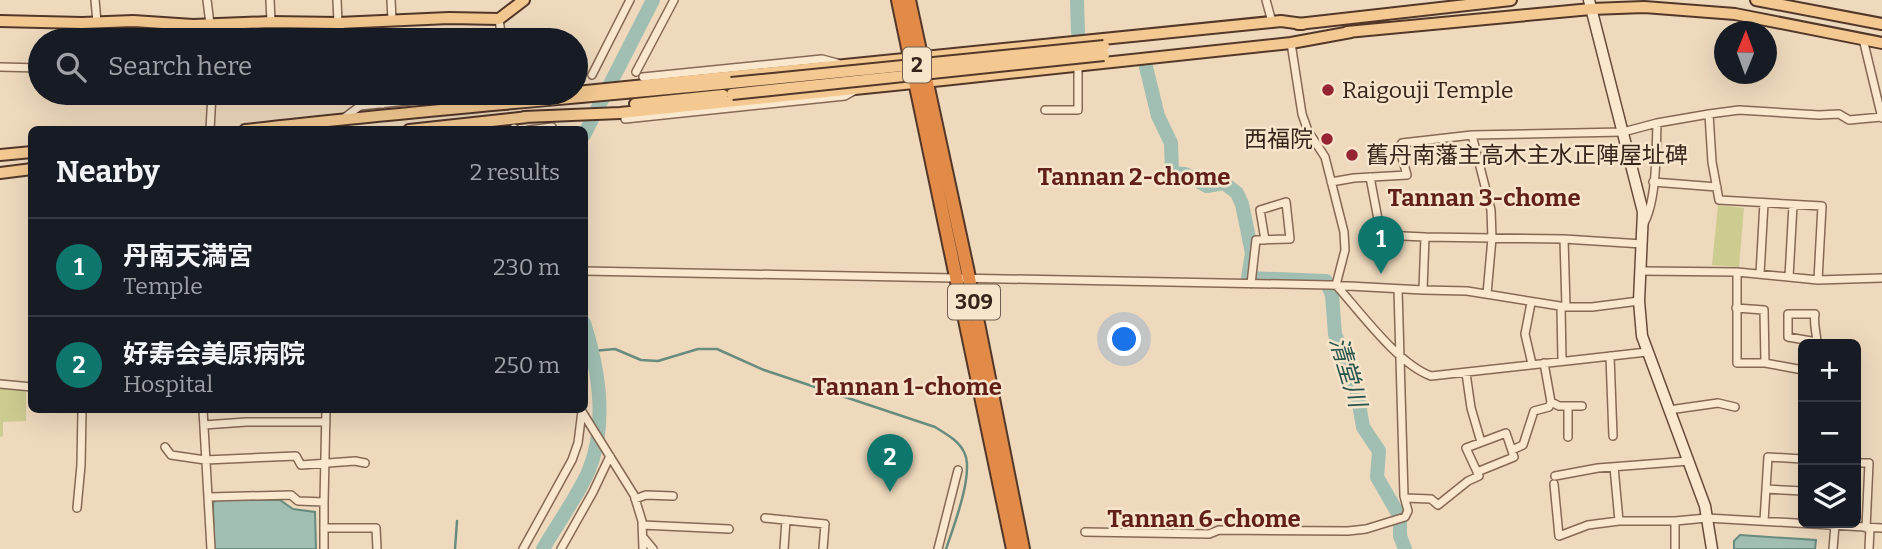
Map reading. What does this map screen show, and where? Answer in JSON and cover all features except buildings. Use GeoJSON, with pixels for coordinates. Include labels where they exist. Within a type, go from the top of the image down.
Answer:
{"type":"FeatureCollection","features":[{"type":"Feature","properties":{"kind":"highway","name":"309"},"geometry":{"type":"LineString","coordinates":[[898,0],[916,56]]}},
{"type":"Feature","properties":{"kind":"highway","name":"309"},"geometry":{"type":"LineString","coordinates":[[909,0],[921,82],[1023,549]]}},
{"type":"Feature","properties":{"kind":"highway","name":"309"},"geometry":{"type":"LineString","coordinates":[[963,278],[1013,549]]}},
{"type":"Feature","properties":{"kind":"main road"},"geometry":{"type":"LineString","coordinates":[[0,21],[338,23],[449,18],[499,19],[524,0]]}},
{"type":"Feature","properties":{"kind":"main road","name":"2"},"geometry":{"type":"LineString","coordinates":[[613,110],[732,89],[1104,50],[1511,0]]}},
{"type":"Feature","properties":{"kind":"main road"},"geometry":{"type":"LineString","coordinates":[[1756,0],[1882,24]]}},
{"type":"Feature","properties":{"kind":"main road","name":"2"},"geometry":{"type":"LineString","coordinates":[[1104,50],[1351,32],[1590,4],[1708,11],[1882,42]]}},
{"type":"Feature","properties":{"kind":"main road"},"geometry":{"type":"LineString","coordinates":[[588,93],[916,56],[1272,22],[1303,24]]}},
{"type":"Feature","properties":{"kind":"main road"},"geometry":{"type":"LineString","coordinates":[[444,126],[921,82],[1291,43],[1351,32]]}},
{"type":"Feature","properties":{"kind":"main road","name":"2"},"geometry":{"type":"LineString","coordinates":[[622,90],[732,89]]}},
{"type":"Feature","properties":{"kind":"main road"},"geometry":{"type":"LineString","coordinates":[[277,126],[480,105]]}},
{"type":"Feature","properties":{"kind":"main road"},"geometry":{"type":"LineString","coordinates":[[0,155],[28,152]]}},
{"type":"Feature","properties":{"kind":"main road"},"geometry":{"type":"LineString","coordinates":[[0,173],[28,170]]}},
{"type":"Feature","properties":{"kind":"street"},"geometry":{"type":"LineString","coordinates":[[95,0],[97,22]]}},
{"type":"Feature","properties":{"kind":"street"},"geometry":{"type":"LineString","coordinates":[[207,0],[211,28]]}},
{"type":"Feature","properties":{"kind":"street"},"geometry":{"type":"LineString","coordinates":[[270,0],[271,22]]}},
{"type":"Feature","properties":{"kind":"street"},"geometry":{"type":"LineString","coordinates":[[338,0],[340,28]]}},
{"type":"Feature","properties":{"kind":"street"},"geometry":{"type":"LineString","coordinates":[[391,0],[391,20]]}},
{"type":"Feature","properties":{"kind":"street"},"geometry":{"type":"LineString","coordinates":[[592,75],[630,0]]}},
{"type":"Feature","properties":{"kind":"street"},"geometry":{"type":"LineString","coordinates":[[674,0],[639,74],[821,60],[844,64]]}},
{"type":"Feature","properties":{"kind":"street"},"geometry":{"type":"LineString","coordinates":[[1266,0],[1272,22]]}},
{"type":"Feature","properties":{"kind":"street"},"geometry":{"type":"LineString","coordinates":[[1590,4],[1643,212],[1639,301],[1642,336],[1689,461],[1707,518],[1712,549]]}},
{"type":"Feature","properties":{"kind":"street"},"geometry":{"type":"LineString","coordinates":[[499,19],[500,28]]}},
{"type":"Feature","properties":{"kind":"street"},"geometry":{"type":"LineString","coordinates":[[1331,182],[1407,175],[1399,147],[1402,143],[1472,135],[1623,132],[1657,123],[1740,110],[1839,114],[1849,120],[1882,117],[1862,38]]}},
{"type":"Feature","properties":{"kind":"street"},"geometry":{"type":"LineString","coordinates":[[1291,43],[1303,114],[1308,131],[1325,157],[1345,241],[1345,250],[1330,285]]}},
{"type":"Feature","properties":{"kind":"street"},"geometry":{"type":"LineString","coordinates":[[1045,110],[1078,110],[1078,65]]}},
{"type":"Feature","properties":{"kind":"street"},"geometry":{"type":"LineString","coordinates":[[0,67],[28,68]]}},
{"type":"Feature","properties":{"kind":"street"},"geometry":{"type":"LineString","coordinates":[[625,119],[845,96],[861,87]]}},
{"type":"Feature","properties":{"kind":"street"},"geometry":{"type":"LineString","coordinates":[[210,126],[211,105]]}},
{"type":"Feature","properties":{"kind":"street"},"geometry":{"type":"LineString","coordinates":[[343,118],[360,106],[372,105]]}},
{"type":"Feature","properties":{"kind":"street"},"geometry":{"type":"LineString","coordinates":[[1709,114],[1719,200],[1822,206],[1818,280]]}},
{"type":"Feature","properties":{"kind":"street"},"geometry":{"type":"LineString","coordinates":[[1643,226],[1648,218],[1653,182],[1657,123]]}},
{"type":"Feature","properties":{"kind":"street"},"geometry":{"type":"LineString","coordinates":[[1472,135],[1491,210],[1488,294]]}},
{"type":"Feature","properties":{"kind":"street"},"geometry":{"type":"LineString","coordinates":[[1370,177],[1381,235],[1564,239],[1642,244]]}},
{"type":"Feature","properties":{"kind":"street"},"geometry":{"type":"LineString","coordinates":[[1653,182],[1717,187]]}},
{"type":"Feature","properties":{"kind":"street"},"geometry":{"type":"LineString","coordinates":[[1251,283],[1256,240],[1265,240],[1290,239],[1286,202],[1260,210],[1265,240]]}},
{"type":"Feature","properties":{"kind":"street"},"geometry":{"type":"LineString","coordinates":[[1760,274],[1764,203]]}},
{"type":"Feature","properties":{"kind":"street"},"geometry":{"type":"LineString","coordinates":[[1789,277],[1793,205]]}},
{"type":"Feature","properties":{"kind":"street"},"geometry":{"type":"LineString","coordinates":[[1423,290],[1425,237]]}},
{"type":"Feature","properties":{"kind":"street"},"geometry":{"type":"LineString","coordinates":[[1562,361],[1564,239]]}},
{"type":"Feature","properties":{"kind":"street"},"geometry":{"type":"LineString","coordinates":[[588,271],[1330,285],[1488,294],[1563,307],[1592,307],[1639,301]]}},
{"type":"Feature","properties":{"kind":"street"},"geometry":{"type":"LineString","coordinates":[[1641,271],[1737,272],[1818,280],[1882,278]]}},
{"type":"Feature","properties":{"kind":"street"},"geometry":{"type":"LineString","coordinates":[[1737,272],[1737,363],[1765,363],[1798,369]]}},
{"type":"Feature","properties":{"kind":"street"},"geometry":{"type":"LineString","coordinates":[[1330,285],[1401,358],[1418,371],[1431,376],[1647,352]]}},
{"type":"Feature","properties":{"kind":"street"},"geometry":{"type":"LineString","coordinates":[[1085,532],[1209,534],[1219,530],[1348,531],[1366,530],[1405,517],[1408,512],[1405,498],[1398,289]]}},
{"type":"Feature","properties":{"kind":"street"},"geometry":{"type":"LineString","coordinates":[[1531,303],[1525,334],[1532,364]]}},
{"type":"Feature","properties":{"kind":"street"},"geometry":{"type":"LineString","coordinates":[[1736,308],[1764,310],[1765,363]]}},
{"type":"Feature","properties":{"kind":"street"},"geometry":{"type":"LineString","coordinates":[[1788,314],[1815,314],[1817,343],[1788,337],[1788,314]]}},
{"type":"Feature","properties":{"kind":"street"},"geometry":{"type":"LineString","coordinates":[[1610,356],[1613,436]]}},
{"type":"Feature","properties":{"kind":"street"},"geometry":{"type":"LineString","coordinates":[[1512,450],[1523,445],[1534,411],[1549,407],[1551,402],[1544,363]]}},
{"type":"Feature","properties":{"kind":"street"},"geometry":{"type":"LineString","coordinates":[[1466,373],[1471,408],[1481,442]]}},
{"type":"Feature","properties":{"kind":"street"},"geometry":{"type":"LineString","coordinates":[[0,384],[28,387]]}},
{"type":"Feature","properties":{"kind":"street"},"geometry":{"type":"LineString","coordinates":[[1551,402],[1559,406],[1582,406]]}},
{"type":"Feature","properties":{"kind":"street"},"geometry":{"type":"LineString","coordinates":[[1669,410],[1718,403],[1735,407]]}},
{"type":"Feature","properties":{"kind":"street"},"geometry":{"type":"LineString","coordinates":[[1568,406],[1568,437]]}},
{"type":"Feature","properties":{"kind":"street"},"geometry":{"type":"LineString","coordinates":[[77,508],[82,413]]}},
{"type":"Feature","properties":{"kind":"street"},"geometry":{"type":"LineString","coordinates":[[203,413],[211,549]]}},
{"type":"Feature","properties":{"kind":"street"},"geometry":{"type":"LineString","coordinates":[[324,549],[326,413]]}},
{"type":"Feature","properties":{"kind":"street"},"geometry":{"type":"LineString","coordinates":[[583,413],[635,499],[642,525],[643,549]]}},
{"type":"Feature","properties":{"kind":"street"},"geometry":{"type":"LineString","coordinates":[[523,549],[572,460],[583,413]]}},
{"type":"Feature","properties":{"kind":"street"},"geometry":{"type":"LineString","coordinates":[[204,425],[326,422]]}},
{"type":"Feature","properties":{"kind":"street"},"geometry":{"type":"LineString","coordinates":[[1405,498],[1431,499],[1438,505],[1468,481],[1479,476],[1476,471],[1466,447],[1506,433],[1514,457],[1476,471]]}},
{"type":"Feature","properties":{"kind":"street"},"geometry":{"type":"LineString","coordinates":[[165,447],[171,455],[205,460],[296,456],[301,465],[355,461],[365,463]]}},
{"type":"Feature","properties":{"kind":"street"},"geometry":{"type":"LineString","coordinates":[[561,549],[593,492],[609,454]]}},
{"type":"Feature","properties":{"kind":"street"},"geometry":{"type":"LineString","coordinates":[[1764,521],[1768,457],[1798,459]]}},
{"type":"Feature","properties":{"kind":"street"},"geometry":{"type":"LineString","coordinates":[[1689,461],[1614,467],[1555,480],[1559,536],[1588,525],[1619,521],[1675,522],[1707,518],[1798,523]]}},
{"type":"Feature","properties":{"kind":"street"},"geometry":{"type":"LineString","coordinates":[[1861,463],[1869,463],[1869,549]]}},
{"type":"Feature","properties":{"kind":"street"},"geometry":{"type":"LineString","coordinates":[[1614,467],[1619,521]]}},
{"type":"Feature","properties":{"kind":"street"},"geometry":{"type":"LineString","coordinates":[[938,549],[958,470]]}},
{"type":"Feature","properties":{"kind":"street"},"geometry":{"type":"LineString","coordinates":[[1766,489],[1798,491]]}},
{"type":"Feature","properties":{"kind":"street"},"geometry":{"type":"LineString","coordinates":[[209,497],[290,495],[298,501],[324,502]]}},
{"type":"Feature","properties":{"kind":"street"},"geometry":{"type":"LineString","coordinates":[[635,499],[646,495],[673,496]]}},
{"type":"Feature","properties":{"kind":"street"},"geometry":{"type":"LineString","coordinates":[[1861,495],[1867,496]]}},
{"type":"Feature","properties":{"kind":"street"},"geometry":{"type":"LineString","coordinates":[[765,518],[825,524],[823,549]]}},
{"type":"Feature","properties":{"kind":"street"},"geometry":{"type":"LineString","coordinates":[[783,549],[786,520]]}},
{"type":"Feature","properties":{"kind":"street"},"geometry":{"type":"LineString","coordinates":[[1675,522],[1675,549]]}},
{"type":"Feature","properties":{"kind":"street"},"geometry":{"type":"LineString","coordinates":[[642,525],[729,529]]}},
{"type":"Feature","properties":{"kind":"street"},"geometry":{"type":"LineString","coordinates":[[1861,527],[1882,528]]}},
{"type":"Feature","properties":{"kind":"street"},"geometry":{"type":"LineString","coordinates":[[324,528],[376,528],[377,549]]}},
{"type":"Feature","properties":{"kind":"street"},"geometry":{"type":"LineString","coordinates":[[1833,549],[1835,528]]}},
{"type":"Feature","properties":{"kind":"street"},"geometry":{"type":"LineString","coordinates":[[642,536],[653,549]]}},
{"type":"Feature","properties":{"kind":"green space"},"geometry":{"type":"Polygon","coordinates":[[[1718,205],[1744,208],[1739,267],[1712,265],[1718,205]]]}},
{"type":"Feature","properties":{"kind":"green space"},"geometry":{"type":"Polygon","coordinates":[[[0,389],[24,389],[26,421],[3,422],[3,436],[0,437],[0,389]]]}},
{"type":"Feature","properties":{"kind":"shaded area"},"geometry":{"type":"Polygon","coordinates":[[[216,500],[280,500],[293,509],[315,512],[316,549],[214,549],[213,503],[216,500]]]}},
{"type":"Feature","properties":{"kind":"shaded area"},"geometry":{"type":"Polygon","coordinates":[[[1740,535],[1816,540],[1815,549],[1734,549],[1734,541],[1740,535]]]}},
{"type":"Feature","properties":{"kind":"waterway"},"geometry":{"type":"LineString","coordinates":[[588,127],[653,0]]}},
{"type":"Feature","properties":{"kind":"waterway","name":"清堂川"},"geometry":{"type":"LineString","coordinates":[[1077,0],[1078,32]]}},
{"type":"Feature","properties":{"kind":"waterway","name":"清堂川"},"geometry":{"type":"LineString","coordinates":[[1146,67],[1158,116],[1171,143],[1172,173],[1185,174],[1207,186],[1224,183],[1237,193],[1242,204],[1252,253],[1248,278],[1326,281],[1332,295],[1335,334],[1357,392],[1363,427],[1379,451],[1377,477],[1400,517],[1400,536],[1405,549]]}},
{"type":"Feature","properties":{"kind":"waterway"},"geometry":{"type":"LineString","coordinates":[[543,549],[584,480],[595,452],[600,415],[599,396],[588,337]]}},
{"type":"Feature","properties":{"kind":"waterway"},"geometry":{"type":"LineString","coordinates":[[593,351],[615,349],[641,360],[658,361],[698,349],[717,349],[764,370],[935,427],[958,444],[967,461],[962,500],[946,549]]}},
{"type":"Feature","properties":{"kind":"waterway"},"geometry":{"type":"LineString","coordinates":[[455,549],[457,521]]}},
{"type":"Feature","properties":{"kind":"place","name":"Raigouji Temple"},"geometry":{"type":"Point","coordinates":[1328,90]}},
{"type":"Feature","properties":{"kind":"place","name":"西福院"},"geometry":{"type":"Point","coordinates":[1327,139]}},
{"type":"Feature","properties":{"kind":"place","name":"舊丹南藩主高木主水正陣屋址碑"},"geometry":{"type":"Point","coordinates":[1352,155]}},
{"type":"Feature","properties":{"kind":"place","name":"丹南天満宮"},"geometry":{"type":"Point","coordinates":[1381,274]}},
{"type":"Feature","properties":{"kind":"place","name":"好寿会美原病院"},"geometry":{"type":"Point","coordinates":[890,492]}},
{"type":"Feature","properties":{"kind":"district","name":"Tannan 2-chome"},"geometry":{"type":"Point","coordinates":[1134,177]}},
{"type":"Feature","properties":{"kind":"district","name":"Tannan 3-chome"},"geometry":{"type":"Point","coordinates":[1484,198]}},
{"type":"Feature","properties":{"kind":"district","name":"Tannan 1-chome"},"geometry":{"type":"Point","coordinates":[907,387]}},
{"type":"Feature","properties":{"kind":"district","name":"Tannan 6-chome"},"geometry":{"type":"Point","coordinates":[1204,519]}}]}
